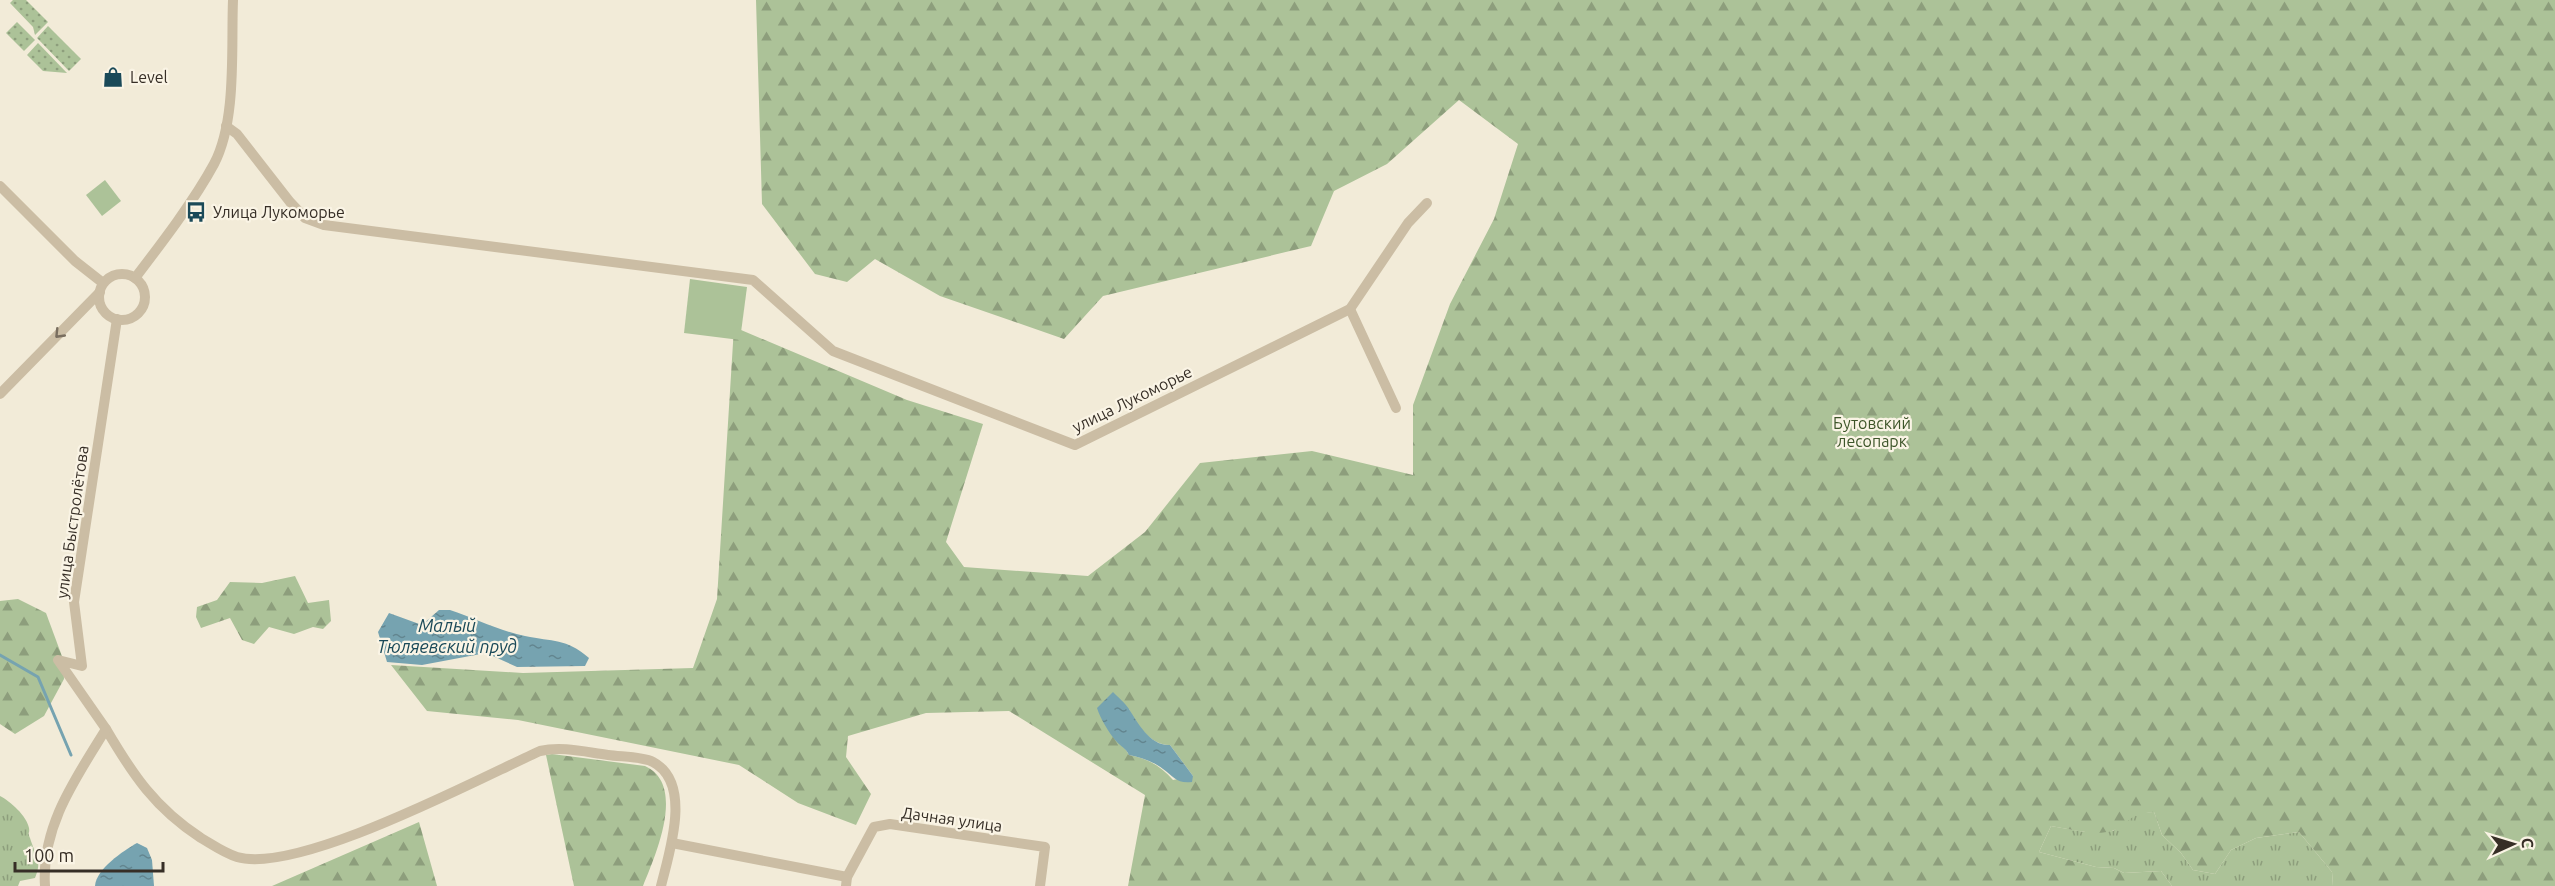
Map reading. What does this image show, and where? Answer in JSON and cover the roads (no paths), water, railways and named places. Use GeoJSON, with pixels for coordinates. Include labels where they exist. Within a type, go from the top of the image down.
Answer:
{"type":"FeatureCollection","features":[{"type":"Feature","properties":{"kind":"street"},"geometry":{"type":"LineString","coordinates":[[135,278],[215,163],[226,126],[233,0]]}},
{"type":"Feature","properties":{"kind":"street","name":"улица Лукоморье"},"geometry":{"type":"LineString","coordinates":[[226,126],[237,135],[305,218],[324,225],[753,280],[833,351],[1075,445],[1350,309],[1408,224],[1427,203]]}},
{"type":"Feature","properties":{"kind":"street"},"geometry":{"type":"LineString","coordinates":[[0,186],[102,287],[103,309],[117,319],[135,316],[145,302],[145,292],[135,278],[118,274],[102,287],[0,394]]}},
{"type":"Feature","properties":{"kind":"street"},"geometry":{"type":"LineString","coordinates":[[1350,309],[1396,408]]}},
{"type":"Feature","properties":{"kind":"street","name":"улица Быстролётова"},"geometry":{"type":"LineString","coordinates":[[106,729],[58,660],[82,666],[74,602],[117,319]]}},
{"type":"Feature","properties":{"kind":"street"},"geometry":{"type":"LineString","coordinates":[[45,886],[47,846],[57,813],[106,729],[148,795],[165,812],[224,852],[239,858],[256,859],[328,845],[550,749],[652,761],[664,770],[673,785],[676,804],[672,843],[660,886]]}},
{"type":"Feature","properties":{"kind":"street","name":"Дачная улица"},"geometry":{"type":"LineString","coordinates":[[672,843],[847,882],[874,827],[890,824],[1045,847],[1040,886]]}},
{"type":"Feature","properties":{"kind":"water","name":"Малый Тюляевский пруд"},"geometry":{"type":"Polygon","coordinates":[[[439,610],[450,610],[516,634],[566,644],[589,658],[585,666],[517,667],[486,653],[422,665],[387,662],[378,632],[389,613],[422,625],[439,610]]]}},
{"type":"Feature","properties":{"kind":"water"},"geometry":{"type":"Polygon","coordinates":[[[1113,692],[1151,738],[1156,742],[1170,745],[1193,776],[1192,782],[1179,781],[1156,764],[1129,755],[1116,741],[1097,708],[1113,692]]]}},
{"type":"Feature","properties":{"kind":"water"},"geometry":{"type":"Polygon","coordinates":[[[137,843],[147,848],[152,860],[154,886],[95,886],[105,867],[137,843]]]}},
{"type":"Feature","properties":{"kind":"waterway"},"geometry":{"type":"LineString","coordinates":[[0,655],[38,677],[71,755]]}},
{"type":"Feature","properties":{"kind":"place","name":"Level"},"geometry":{"type":"Point","coordinates":[113,77]}},
{"type":"Feature","properties":{"kind":"place","name":"Улица Лукоморье"},"geometry":{"type":"Point","coordinates":[196,212]}},
{"type":"Feature","properties":{"kind":"park label","name":"Бутовский лесопарк"},"geometry":{"type":"Point","coordinates":[1872,432]}}]}
